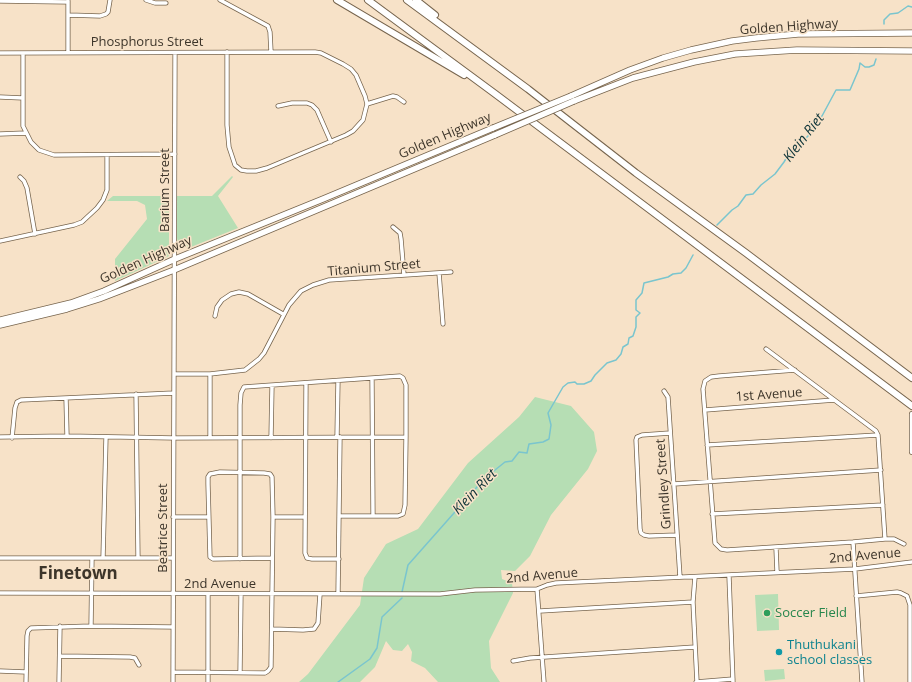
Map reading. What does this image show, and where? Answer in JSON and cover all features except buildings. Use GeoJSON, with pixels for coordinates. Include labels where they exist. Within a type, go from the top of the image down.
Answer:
{"type":"FeatureCollection","features":[{"type":"Feature","properties":{"kind":"highway"},"geometry":{"type":"LineString","coordinates":[[337,0],[494,93]]}},
{"type":"Feature","properties":{"kind":"highway"},"geometry":{"type":"LineString","coordinates":[[368,0],[912,406]]}},
{"type":"Feature","properties":{"kind":"highway"},"geometry":{"type":"LineString","coordinates":[[407,0],[528,89],[636,174],[746,253],[912,378]]}},
{"type":"Feature","properties":{"kind":"highway"},"geometry":{"type":"LineString","coordinates":[[416,0],[502,70]]}},
{"type":"Feature","properties":{"kind":"main road","name":"Golden Highway"},"geometry":{"type":"LineString","coordinates":[[0,325],[80,305],[174,270],[495,135],[573,99],[630,70],[663,58],[691,50],[756,38],[798,34],[912,33]]}},
{"type":"Feature","properties":{"kind":"main road","name":"Golden Highway"},"geometry":{"type":"LineString","coordinates":[[0,320],[71,303],[104,291],[175,258],[323,199],[493,128],[633,78],[694,62],[735,54],[797,50],[912,51]]}},
{"type":"Feature","properties":{"kind":"street"},"geometry":{"type":"LineString","coordinates":[[69,16],[100,16],[106,14],[108,12],[110,0]]}},
{"type":"Feature","properties":{"kind":"street"},"geometry":{"type":"LineString","coordinates":[[146,0],[155,3],[166,3]]}},
{"type":"Feature","properties":{"kind":"street"},"geometry":{"type":"LineString","coordinates":[[220,0],[268,26],[270,32],[271,52]]}},
{"type":"Feature","properties":{"kind":"street"},"geometry":{"type":"LineString","coordinates":[[0,1],[68,1],[68,52]]}},
{"type":"Feature","properties":{"kind":"street"},"geometry":{"type":"LineString","coordinates":[[227,52],[227,125],[229,147],[238,168],[247,171],[256,171],[267,168],[353,132],[358,128],[363,120],[367,104],[393,96],[404,102]]}},
{"type":"Feature","properties":{"kind":"street","name":"Phosphorus Street"},"geometry":{"type":"LineString","coordinates":[[0,53],[315,52],[321,53],[351,69],[356,75],[367,104]]}},
{"type":"Feature","properties":{"kind":"street"},"geometry":{"type":"LineString","coordinates":[[23,53],[23,126],[31,142],[39,150],[54,155],[107,156],[174,154]]}},
{"type":"Feature","properties":{"kind":"street","name":"Barium Street"},"geometry":{"type":"LineString","coordinates":[[174,374],[175,53]]}},
{"type":"Feature","properties":{"kind":"street"},"geometry":{"type":"LineString","coordinates":[[0,97],[23,98]]}},
{"type":"Feature","properties":{"kind":"street"},"geometry":{"type":"LineString","coordinates":[[278,106],[292,103],[307,103],[312,105],[317,110],[331,142]]}},
{"type":"Feature","properties":{"kind":"street"},"geometry":{"type":"LineString","coordinates":[[0,134],[26,134]]}},
{"type":"Feature","properties":{"kind":"street"},"geometry":{"type":"LineString","coordinates":[[0,241],[82,222],[97,208],[103,200],[107,190],[107,156]]}},
{"type":"Feature","properties":{"kind":"street"},"geometry":{"type":"LineString","coordinates":[[20,177],[24,181],[26,188],[35,234]]}},
{"type":"Feature","properties":{"kind":"street"},"geometry":{"type":"LineString","coordinates":[[393,227],[400,233],[404,275]]}},
{"type":"Feature","properties":{"kind":"street","name":"Titanium Street"},"geometry":{"type":"LineString","coordinates":[[174,374],[210,374],[245,370],[253,365],[264,353],[288,305],[301,291],[313,285],[328,280],[451,272]]}},
{"type":"Feature","properties":{"kind":"street"},"geometry":{"type":"LineString","coordinates":[[439,273],[443,324]]}},
{"type":"Feature","properties":{"kind":"street"},"geometry":{"type":"LineString","coordinates":[[215,316],[217,307],[222,300],[231,294],[239,292],[248,294],[283,314]]}},
{"type":"Feature","properties":{"kind":"street"},"geometry":{"type":"LineString","coordinates":[[766,349],[870,427],[878,435],[885,539]]}},
{"type":"Feature","properties":{"kind":"street"},"geometry":{"type":"LineString","coordinates":[[795,370],[711,377],[707,379],[704,384],[715,543],[721,549],[727,550],[776,548],[885,539],[894,539],[904,544]]}},
{"type":"Feature","properties":{"kind":"street","name":"Beatrice Street"},"geometry":{"type":"LineString","coordinates":[[172,682],[174,374]]}},
{"type":"Feature","properties":{"kind":"street"},"geometry":{"type":"LineString","coordinates":[[210,374],[210,438]]}},
{"type":"Feature","properties":{"kind":"street"},"geometry":{"type":"LineString","coordinates":[[240,559],[240,400],[242,389],[246,387],[338,382],[400,376],[405,380],[406,437],[403,514],[398,516],[340,516]]}},
{"type":"Feature","properties":{"kind":"street"},"geometry":{"type":"LineString","coordinates":[[372,379],[373,516]]}},
{"type":"Feature","properties":{"kind":"street"},"geometry":{"type":"LineString","coordinates":[[338,382],[340,516],[338,594]]}},
{"type":"Feature","properties":{"kind":"street"},"geometry":{"type":"LineString","coordinates":[[306,383],[306,556],[312,560],[339,560]]}},
{"type":"Feature","properties":{"kind":"street"},"geometry":{"type":"LineString","coordinates":[[271,438],[272,386]]}},
{"type":"Feature","properties":{"kind":"street","name":"Grindley Street"},"geometry":{"type":"LineString","coordinates":[[664,391],[668,397],[680,577]]}},
{"type":"Feature","properties":{"kind":"street"},"geometry":{"type":"LineString","coordinates":[[12,438],[15,408],[18,401],[174,393]]}},
{"type":"Feature","properties":{"kind":"street"},"geometry":{"type":"LineString","coordinates":[[136,394],[138,558]]}},
{"type":"Feature","properties":{"kind":"street"},"geometry":{"type":"LineString","coordinates":[[66,398],[67,436]]}},
{"type":"Feature","properties":{"kind":"street","name":"1st Avenue"},"geometry":{"type":"LineString","coordinates":[[705,410],[834,400]]}},
{"type":"Feature","properties":{"kind":"street"},"geometry":{"type":"LineString","coordinates":[[912,414],[912,452]]}},
{"type":"Feature","properties":{"kind":"street"},"geometry":{"type":"LineString","coordinates":[[670,433],[642,435],[637,437],[635,444],[641,533],[649,536],[677,535]]}},
{"type":"Feature","properties":{"kind":"street"},"geometry":{"type":"LineString","coordinates":[[708,445],[878,435]]}},
{"type":"Feature","properties":{"kind":"street"},"geometry":{"type":"LineString","coordinates":[[0,437],[406,437]]}},
{"type":"Feature","properties":{"kind":"street"},"geometry":{"type":"LineString","coordinates":[[103,558],[106,437]]}},
{"type":"Feature","properties":{"kind":"street"},"geometry":{"type":"LineString","coordinates":[[674,484],[881,470]]}},
{"type":"Feature","properties":{"kind":"street"},"geometry":{"type":"LineString","coordinates":[[173,672],[265,673],[271,667],[273,480],[271,475],[264,473],[214,473],[209,476],[208,517],[210,557],[213,559],[272,558]]}},
{"type":"Feature","properties":{"kind":"street"},"geometry":{"type":"LineString","coordinates":[[712,514],[883,505]]}},
{"type":"Feature","properties":{"kind":"street"},"geometry":{"type":"LineString","coordinates":[[173,517],[208,517]]}},
{"type":"Feature","properties":{"kind":"street"},"geometry":{"type":"LineString","coordinates":[[273,517],[305,517]]}},
{"type":"Feature","properties":{"kind":"street"},"geometry":{"type":"LineString","coordinates":[[853,542],[862,682]]}},
{"type":"Feature","properties":{"kind":"street"},"geometry":{"type":"LineString","coordinates":[[776,548],[777,572]]}},
{"type":"Feature","properties":{"kind":"street"},"geometry":{"type":"LineString","coordinates":[[0,558],[173,558]]}},
{"type":"Feature","properties":{"kind":"street"},"geometry":{"type":"LineString","coordinates":[[92,558],[92,626]]}},
{"type":"Feature","properties":{"kind":"street","name":"2nd Avenue"},"geometry":{"type":"LineString","coordinates":[[0,593],[440,594],[475,590],[537,589],[547,585],[556,584],[855,569],[912,562]]}},
{"type":"Feature","properties":{"kind":"street"},"geometry":{"type":"LineString","coordinates":[[695,577],[693,602],[696,682],[733,681],[728,576]]}},
{"type":"Feature","properties":{"kind":"street"},"geometry":{"type":"LineString","coordinates":[[537,589],[540,611],[544,682]]}},
{"type":"Feature","properties":{"kind":"street"},"geometry":{"type":"LineString","coordinates":[[856,596],[897,592],[907,596],[910,604],[910,682]]}},
{"type":"Feature","properties":{"kind":"street"},"geometry":{"type":"LineString","coordinates":[[208,594],[208,682]]}},
{"type":"Feature","properties":{"kind":"street"},"geometry":{"type":"LineString","coordinates":[[240,672],[241,594]]}},
{"type":"Feature","properties":{"kind":"street"},"geometry":{"type":"LineString","coordinates":[[272,629],[314,629],[318,623],[320,594]]}},
{"type":"Feature","properties":{"kind":"street"},"geometry":{"type":"LineString","coordinates":[[540,611],[693,602]]}},
{"type":"Feature","properties":{"kind":"street"},"geometry":{"type":"LineString","coordinates":[[60,626],[60,682]]}},
{"type":"Feature","properties":{"kind":"street"},"geometry":{"type":"LineString","coordinates":[[26,682],[27,636],[29,629],[34,627],[173,627]]}},
{"type":"Feature","properties":{"kind":"street"},"geometry":{"type":"LineString","coordinates":[[513,661],[530,658],[695,647]]}},
{"type":"Feature","properties":{"kind":"street"},"geometry":{"type":"LineString","coordinates":[[60,656],[130,657],[135,658],[139,665]]}},
{"type":"Feature","properties":{"kind":"street"},"geometry":{"type":"LineString","coordinates":[[0,671],[26,672]]}},
{"type":"Feature","properties":{"kind":"green space"},"geometry":{"type":"Polygon","coordinates":[[[232,176],[233,177],[218,196],[238,228],[191,247],[185,248],[181,246],[178,243],[177,238],[177,196],[212,196],[232,176]]]}},
{"type":"Feature","properties":{"kind":"green space"},"geometry":{"type":"Polygon","coordinates":[[[113,196],[169,196],[169,256],[115,281],[115,259],[147,219],[145,205],[137,201],[107,201],[113,196]]]}},
{"type":"Feature","properties":{"kind":"green space"},"geometry":{"type":"Polygon","coordinates":[[[535,397],[571,406],[594,432],[597,451],[588,469],[551,515],[530,556],[515,571],[501,570],[502,579],[512,583],[513,593],[489,641],[491,668],[500,682],[438,682],[425,668],[411,661],[412,652],[408,644],[402,651],[393,650],[386,641],[375,667],[360,682],[299,682],[308,674],[360,605],[364,578],[386,544],[418,529],[468,463],[519,417],[535,397]]]}},
{"type":"Feature","properties":{"kind":"green space","name":"Soccer Field"},"geometry":{"type":"Polygon","coordinates":[[[778,594],[779,630],[757,631],[755,595],[778,594]]]}},
{"type":"Feature","properties":{"kind":"green space"},"geometry":{"type":"Polygon","coordinates":[[[784,669],[785,679],[765,681],[764,670],[784,669]]]}},
{"type":"Feature","properties":{"kind":"waterway","name":"Klein Riet"},"geometry":{"type":"LineString","coordinates":[[884,24],[884,20],[890,14],[898,13],[908,6],[912,7]]}},
{"type":"Feature","properties":{"kind":"waterway","name":"Klein Riet"},"geometry":{"type":"LineString","coordinates":[[717,225],[738,206],[746,195],[753,194],[761,185],[775,174],[787,157],[808,136],[817,121],[822,116],[836,90],[850,90],[860,63],[865,67],[869,67],[874,65],[876,59]]}},
{"type":"Feature","properties":{"kind":"waterway","name":"Klein Riet"},"geometry":{"type":"LineString","coordinates":[[402,592],[408,565],[485,478],[505,462],[512,461],[519,452],[527,453],[529,444],[543,442],[549,439],[551,425],[548,413],[563,387],[568,383],[575,382],[577,384],[584,384],[591,381],[607,363],[616,360],[621,354],[623,347],[628,344],[629,338],[633,336],[636,327],[636,317],[640,313],[636,310],[636,300],[642,293],[644,283],[681,273],[686,268],[693,255]]}},
{"type":"Feature","properties":{"kind":"waterway","name":"Klein Riet"},"geometry":{"type":"LineString","coordinates":[[338,682],[370,659],[377,648],[382,617],[402,598]]}},
{"type":"Feature","properties":{"kind":"place","name":"Soccer Field"},"geometry":{"type":"Point","coordinates":[767,613]}},
{"type":"Feature","properties":{"kind":"place","name":"Thuthukani school classes"},"geometry":{"type":"Point","coordinates":[779,652]}},
{"type":"Feature","properties":{"kind":"district","name":"Finetown"},"geometry":{"type":"Point","coordinates":[78,574]}}]}
